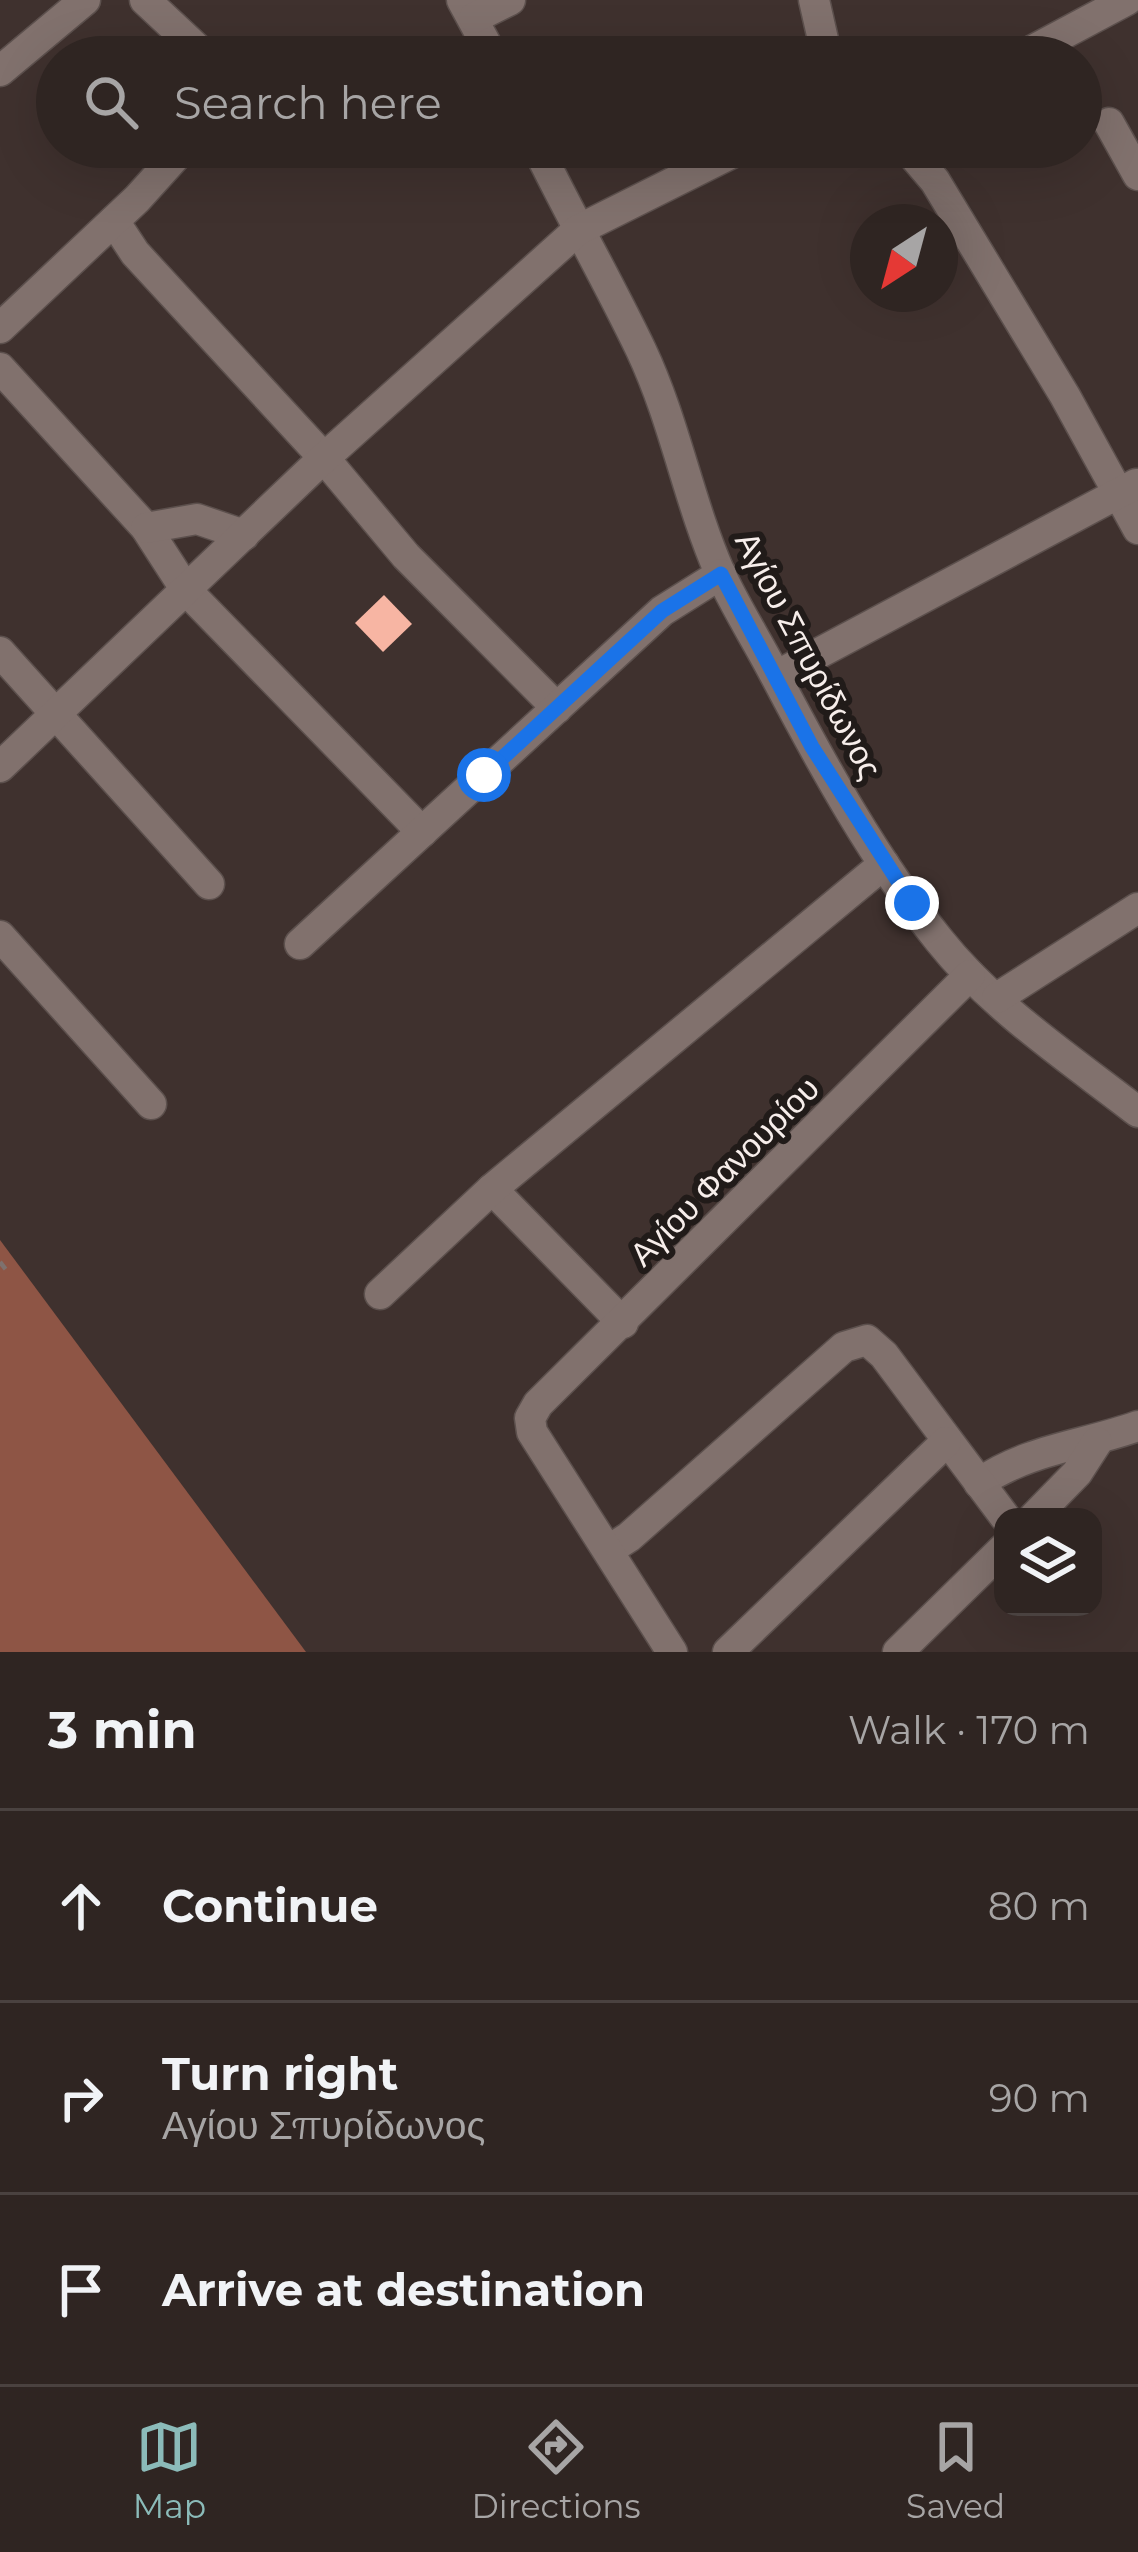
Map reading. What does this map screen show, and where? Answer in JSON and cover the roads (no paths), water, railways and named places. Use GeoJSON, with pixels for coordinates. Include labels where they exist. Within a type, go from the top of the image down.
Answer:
{"type":"FeatureCollection","features":[{"type":"Feature","properties":{"kind":"street"},"geometry":{"type":"LineString","coordinates":[[42,36],[86,0]]}},
{"type":"Feature","properties":{"kind":"street"},"geometry":{"type":"LineString","coordinates":[[145,0],[184,36]]}},
{"type":"Feature","properties":{"kind":"street"},"geometry":{"type":"LineString","coordinates":[[482,36],[468,9],[511,0]]}},
{"type":"Feature","properties":{"kind":"street"},"geometry":{"type":"LineString","coordinates":[[1059,36],[1126,0]]}},
{"type":"Feature","properties":{"kind":"street"},"geometry":{"type":"LineString","coordinates":[[821,4],[825,36]]}},
{"type":"Feature","properties":{"kind":"street"},"geometry":{"type":"LineString","coordinates":[[0,71],[36,41]]}},
{"type":"Feature","properties":{"kind":"street"},"geometry":{"type":"LineString","coordinates":[[1109,123],[1138,175]]}},
{"type":"Feature","properties":{"kind":"street"},"geometry":{"type":"LineString","coordinates":[[0,328],[164,168]]}},
{"type":"Feature","properties":{"kind":"street","name":"Αγίου Σπυρίδωνος"},"geometry":{"type":"LineString","coordinates":[[547,168],[641,350],[672,424],[695,508],[721,574],[812,747],[884,864],[970,975],[1138,1112]]}},
{"type":"Feature","properties":{"kind":"street"},"geometry":{"type":"LineString","coordinates":[[0,767],[324,458],[578,230],[702,168]]}},
{"type":"Feature","properties":{"kind":"street"},"geometry":{"type":"LineString","coordinates":[[923,168],[1128,487],[1138,529]]}},
{"type":"Feature","properties":{"kind":"street"},"geometry":{"type":"LineString","coordinates":[[114,221],[135,253],[324,458],[406,556],[557,707]]}},
{"type":"Feature","properties":{"kind":"street"},"geometry":{"type":"LineString","coordinates":[[0,368],[146,529],[186,590],[422,832]]}},
{"type":"Feature","properties":{"kind":"street"},"geometry":{"type":"LineString","coordinates":[[776,676],[1128,487]]}},
{"type":"Feature","properties":{"kind":"street"},"geometry":{"type":"LineString","coordinates":[[146,529],[197,518],[244,535]]}},
{"type":"Feature","properties":{"kind":"street"},"geometry":{"type":"LineString","coordinates":[[300,944],[662,611],[721,574]]}},
{"type":"Feature","properties":{"kind":"street"},"geometry":{"type":"LineString","coordinates":[[0,652],[209,884]]}},
{"type":"Feature","properties":{"kind":"street"},"geometry":{"type":"LineString","coordinates":[[380,1294],[492,1189],[884,864]]}},
{"type":"Feature","properties":{"kind":"street"},"geometry":{"type":"LineString","coordinates":[[997,998],[1138,908]]}},
{"type":"Feature","properties":{"kind":"street"},"geometry":{"type":"LineString","coordinates":[[0,936],[151,1104]]}},
{"type":"Feature","properties":{"kind":"street","name":"Αγίου Φανουρίου"},"geometry":{"type":"LineString","coordinates":[[609,1550],[532,1432],[530,1418],[538,1404],[970,975]]}},
{"type":"Feature","properties":{"kind":"street"},"geometry":{"type":"LineString","coordinates":[[492,1189],[622,1323]]}},
{"type":"Feature","properties":{"kind":"street"},"geometry":{"type":"LineString","coordinates":[[672,1652],[609,1550],[844,1347],[867,1340],[884,1354],[998,1508]]}},
{"type":"Feature","properties":{"kind":"street"},"geometry":{"type":"LineString","coordinates":[[979,1483],[1035,1453],[1097,1442],[1138,1426]]}},
{"type":"Feature","properties":{"kind":"street"},"geometry":{"type":"LineString","coordinates":[[728,1652],[946,1442]]}},
{"type":"Feature","properties":{"kind":"street"},"geometry":{"type":"LineString","coordinates":[[1043,1508],[1077,1473],[1097,1442]]}},
{"type":"Feature","properties":{"kind":"street"},"geometry":{"type":"LineString","coordinates":[[898,1652],[994,1558]]}}]}
